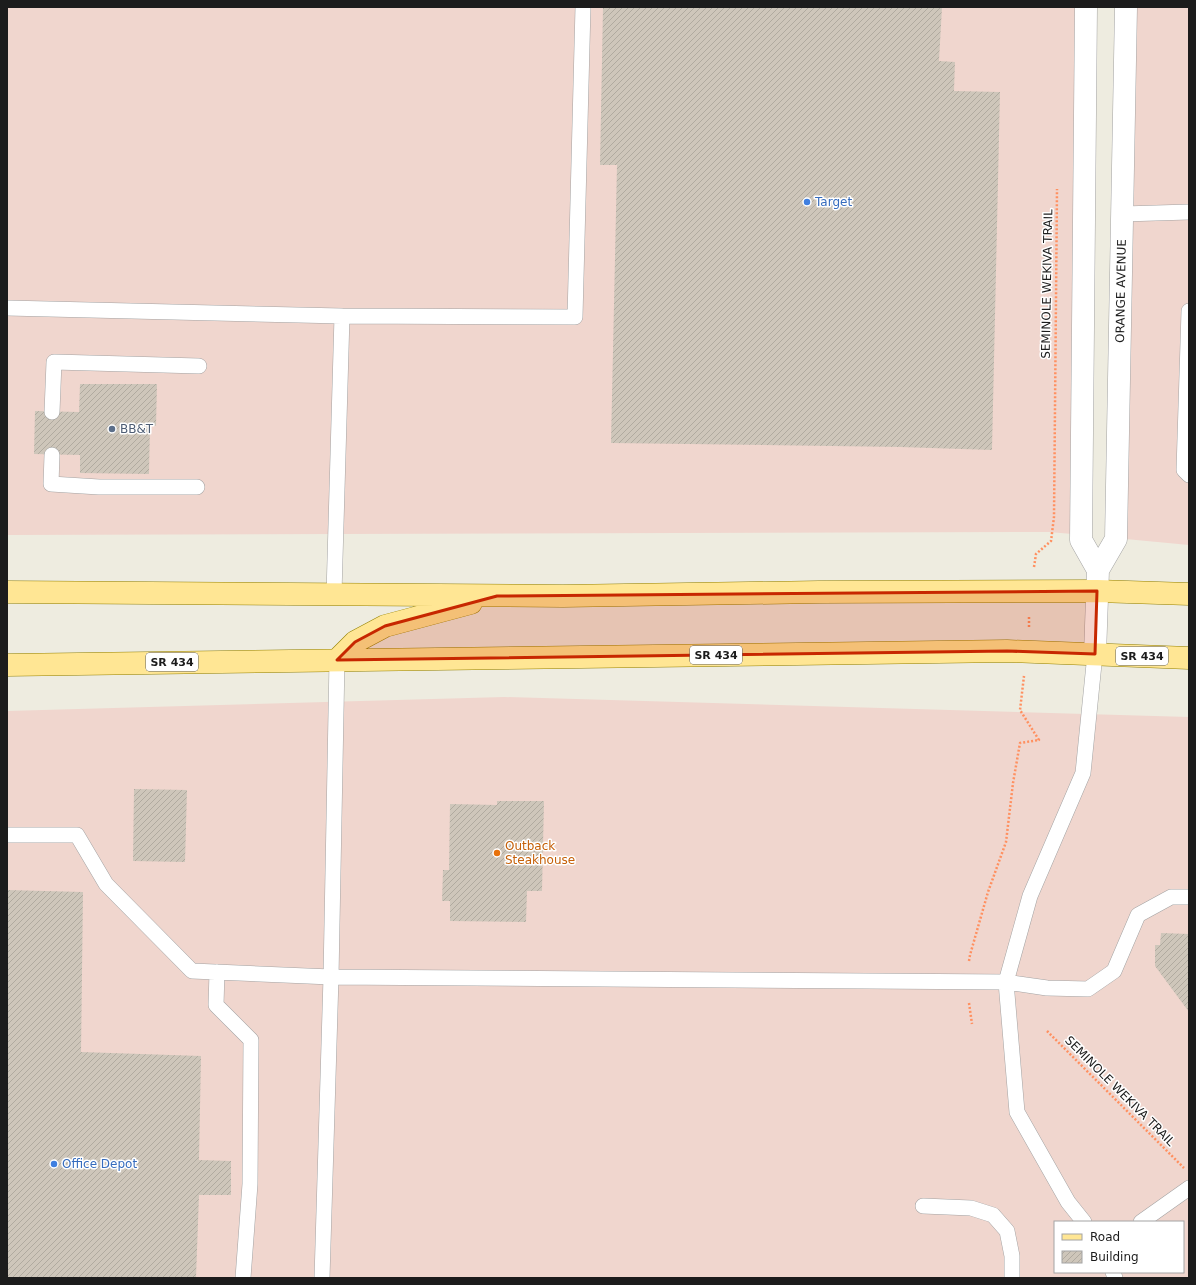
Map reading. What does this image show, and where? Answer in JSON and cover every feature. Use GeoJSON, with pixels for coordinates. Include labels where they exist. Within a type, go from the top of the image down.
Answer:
{"type":"FeatureCollection","features":[{"type":"Feature","properties":{"kind":"main road"},"geometry":{"type":"LineString","coordinates":[[7,592],[497,596],[1097,591],[1189,594]]}},
{"type":"Feature","properties":{"kind":"main road"},"geometry":{"type":"LineString","coordinates":[[337,660],[355,642],[385,626],[497,596]]}},
{"type":"Feature","properties":{"kind":"main road","name":"SR 434"},"geometry":{"type":"LineString","coordinates":[[7,665],[1007,651],[1189,658]]}},
{"type":"Feature","properties":{"kind":"street"},"geometry":{"type":"LineString","coordinates":[[1086,7],[1081,540],[1098,570]]}},
{"type":"Feature","properties":{"kind":"street","name":"ORANGE AVENUE"},"geometry":{"type":"LineString","coordinates":[[1095,654],[1098,570],[1116,539],[1126,7]]}},
{"type":"Feature","properties":{"kind":"lane"},"geometry":{"type":"LineString","coordinates":[[7,308],[342,316],[575,317],[583,7]]}},
{"type":"Feature","properties":{"kind":"lane"},"geometry":{"type":"LineString","coordinates":[[1123,214],[1189,212]]}},
{"type":"Feature","properties":{"kind":"lane"},"geometry":{"type":"LineString","coordinates":[[1189,311],[1184,470],[1189,475]]}},
{"type":"Feature","properties":{"kind":"lane"},"geometry":{"type":"LineString","coordinates":[[334,594],[342,316]]}},
{"type":"Feature","properties":{"kind":"lane"},"geometry":{"type":"LineString","coordinates":[[52,412],[54,362],[199,366]]}},
{"type":"Feature","properties":{"kind":"lane"},"geometry":{"type":"LineString","coordinates":[[52,455],[51,484],[99,487],[197,487]]}},
{"type":"Feature","properties":{"kind":"lane"},"geometry":{"type":"LineString","coordinates":[[1083,1221],[1068,1202],[1016,1112],[1006,982],[1030,896],[1083,773],[1095,654]]}},
{"type":"Feature","properties":{"kind":"lane"},"geometry":{"type":"LineString","coordinates":[[322,1278],[331,977],[337,660]]}},
{"type":"Feature","properties":{"kind":"lane"},"geometry":{"type":"LineString","coordinates":[[7,836],[77,836],[106,884],[192,970],[217,972],[331,977],[1006,982],[1047,988],[1088,989],[1114,971],[1138,915],[1171,897],[1189,897]]}},
{"type":"Feature","properties":{"kind":"lane"},"geometry":{"type":"LineString","coordinates":[[217,972],[216,1005],[251,1040],[250,1184],[243,1278]]}},
{"type":"Feature","properties":{"kind":"lane"},"geometry":{"type":"LineString","coordinates":[[1142,1221],[1189,1188]]}},
{"type":"Feature","properties":{"kind":"lane"},"geometry":{"type":"LineString","coordinates":[[923,1206],[971,1208],[993,1215],[1007,1231],[1012,1256],[1012,1278]]}},
{"type":"Feature","properties":{"kind":"path","name":"SEMINOLE WEKIVA TRAIL"},"geometry":{"type":"LineString","coordinates":[[1036,554],[1051,541],[1054,517],[1057,181]]}},
{"type":"Feature","properties":{"kind":"path"},"geometry":{"type":"LineString","coordinates":[[970,955],[988,892],[1006,842],[1013,783],[1020,743],[1039,740],[1020,710]]}},
{"type":"Feature","properties":{"kind":"path"},"geometry":{"type":"LineString","coordinates":[[969,1002],[972,1024]]}},
{"type":"Feature","properties":{"kind":"path","name":"SEMINOLE WEKIVA TRAIL"},"geometry":{"type":"LineString","coordinates":[[1047,1031],[1180,1164]]}},
{"type":"Feature","properties":{"kind":"highlighted area"},"geometry":{"type":"Polygon","coordinates":[[[1097,591],[1095,654],[1007,651],[337,660],[355,642],[385,626],[497,596],[1097,591]]]}},
{"type":"Feature","properties":{"kind":"shaded area"},"geometry":{"type":"Polygon","coordinates":[[[7,7],[1091,7],[1084,535],[1049,532],[7,535],[7,7]]]}},
{"type":"Feature","properties":{"kind":"shaded area"},"geometry":{"type":"Polygon","coordinates":[[[1123,7],[1189,7],[1189,545],[1115,538],[1123,7]]]}},
{"type":"Feature","properties":{"kind":"shaded area"},"geometry":{"type":"Polygon","coordinates":[[[504,697],[1189,717],[1189,1278],[7,1278],[7,711],[504,697]]]}},
{"type":"Feature","properties":{"kind":"building","name":"Target"},"geometry":{"type":"Polygon","coordinates":[[[603,7],[942,7],[939,61],[955,62],[954,91],[1000,92],[992,450],[900,447],[611,443],[617,165],[600,165],[603,7]]]}},
{"type":"Feature","properties":{"kind":"building"},"geometry":{"type":"Polygon","coordinates":[[[80,384],[157,384],[156,426],[150,425],[149,474],[80,473],[80,455],[34,454],[35,411],[79,412],[80,384]]]}},
{"type":"Feature","properties":{"kind":"building"},"geometry":{"type":"Polygon","coordinates":[[[134,789],[187,790],[185,862],[133,861],[134,789]]]}},
{"type":"Feature","properties":{"kind":"building"},"geometry":{"type":"Polygon","coordinates":[[[497,801],[544,801],[542,891],[527,891],[526,922],[450,921],[450,901],[442,901],[443,870],[449,870],[450,804],[497,805],[497,801]]]}},
{"type":"Feature","properties":{"kind":"building"},"geometry":{"type":"Polygon","coordinates":[[[7,890],[83,892],[81,1052],[201,1056],[199,1160],[231,1161],[231,1195],[199,1195],[196,1278],[7,1278],[7,890]]]}},
{"type":"Feature","properties":{"kind":"building"},"geometry":{"type":"Polygon","coordinates":[[[1161,933],[1189,934],[1189,1012],[1155,966],[1155,945],[1160,945],[1161,933]]]}},
{"type":"Feature","properties":{"kind":"place","name":"Target"},"geometry":{"type":"Point","coordinates":[807,202]}},
{"type":"Feature","properties":{"kind":"place","name":"BB&T"},"geometry":{"type":"Point","coordinates":[112,429]}},
{"type":"Feature","properties":{"kind":"place","name":"Outback Steakhouse"},"geometry":{"type":"Point","coordinates":[497,853]}},
{"type":"Feature","properties":{"kind":"place","name":"Office Depot"},"geometry":{"type":"Point","coordinates":[54,1164]}}]}
